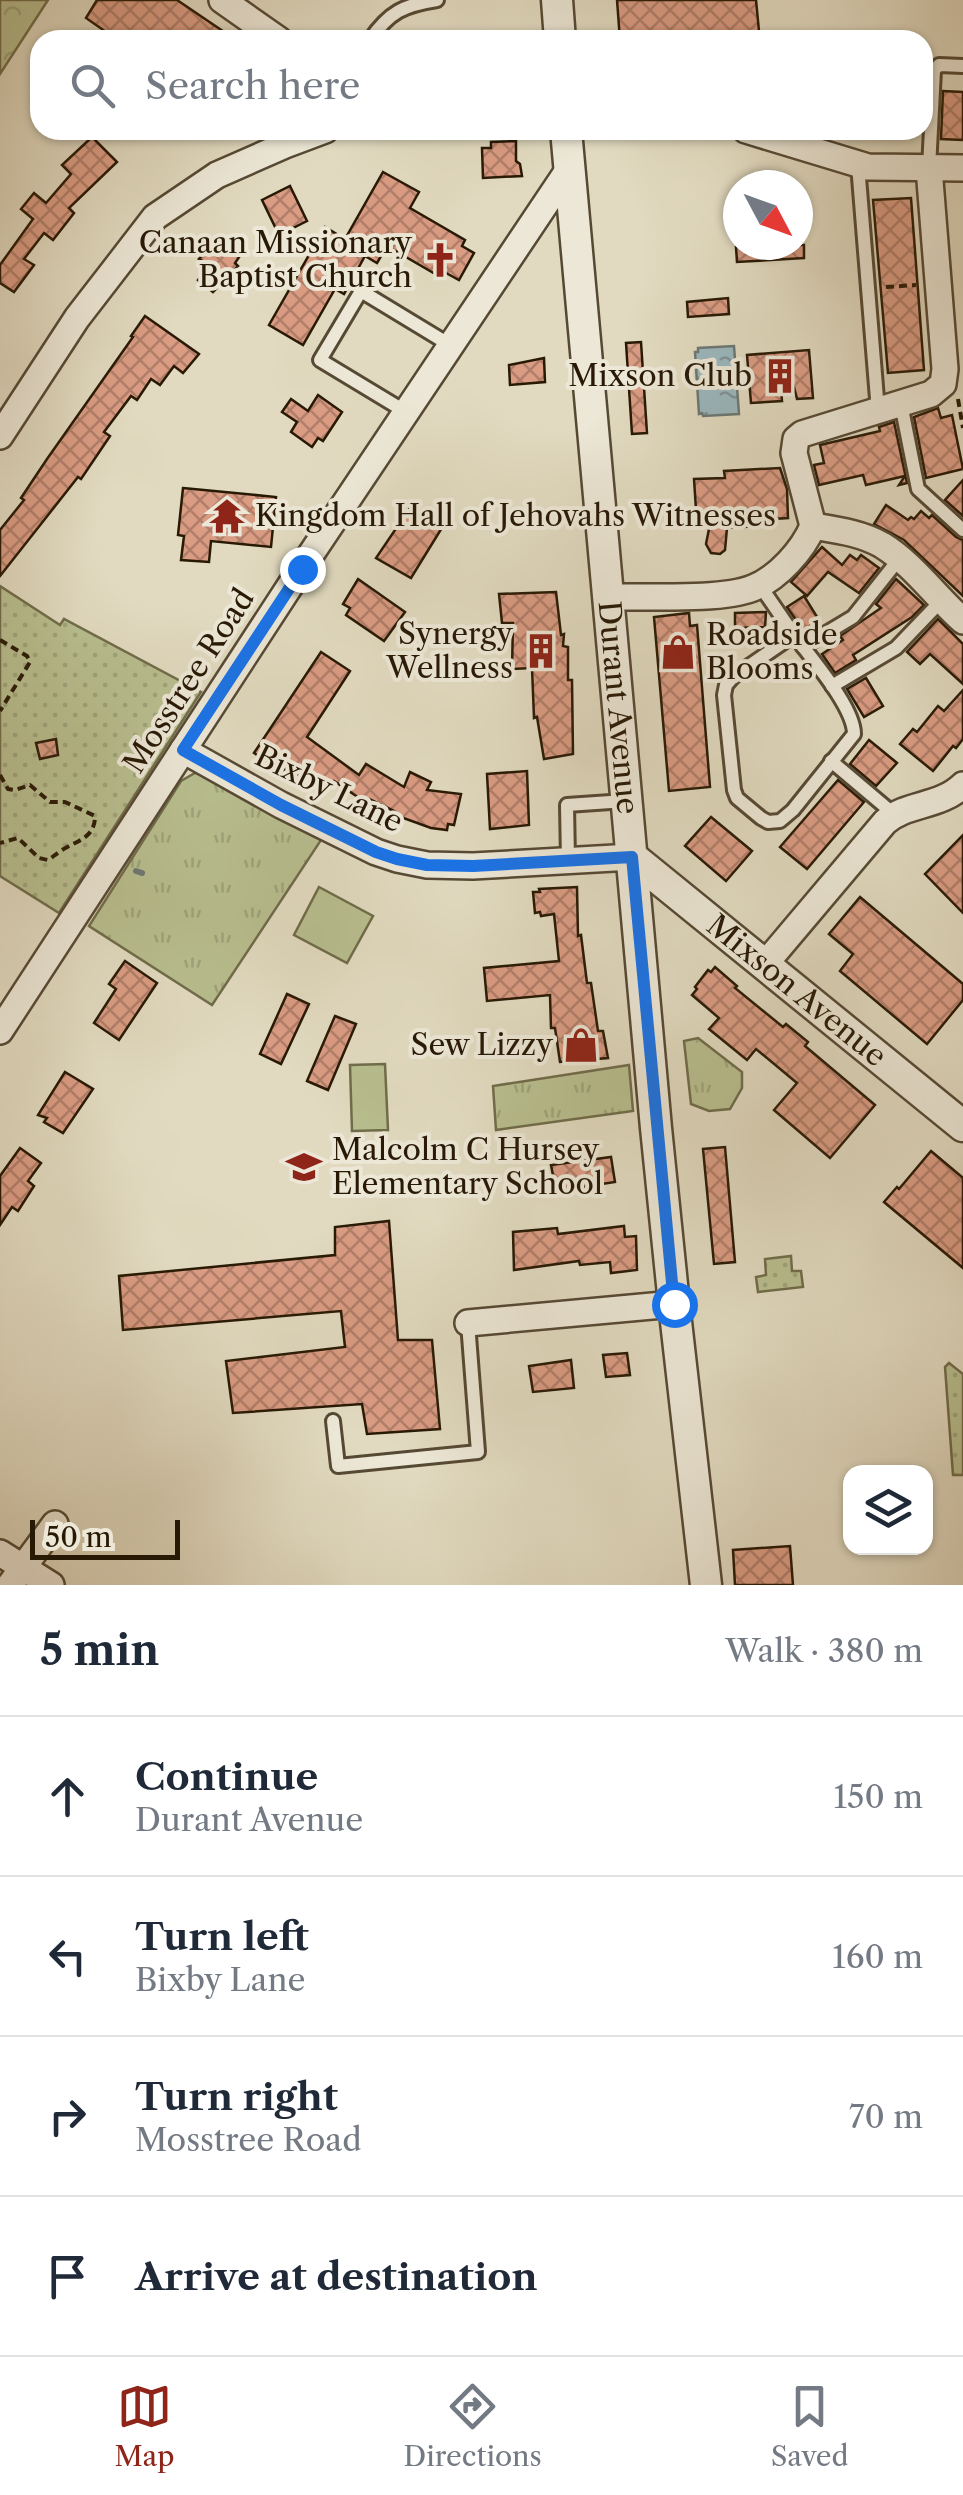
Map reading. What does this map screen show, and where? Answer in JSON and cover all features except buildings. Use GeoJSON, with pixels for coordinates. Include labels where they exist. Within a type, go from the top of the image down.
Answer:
{"type":"FeatureCollection","features":[{"type":"Feature","properties":{"kind":"street"},"geometry":{"type":"LineString","coordinates":[[222,0],[265,30]]}},
{"type":"Feature","properties":{"kind":"street"},"geometry":{"type":"LineString","coordinates":[[557,0],[559,30]]}},
{"type":"Feature","properties":{"kind":"street"},"geometry":{"type":"LineString","coordinates":[[0,436],[77,318],[155,217],[229,169],[300,140]]}},
{"type":"Feature","properties":{"kind":"street","name":"Durant Avenue"},"geometry":{"type":"LineString","coordinates":[[567,140],[674,1304],[706,1585]]}},
{"type":"Feature","properties":{"kind":"street"},"geometry":{"type":"LineString","coordinates":[[779,140],[876,168],[963,168]]}},
{"type":"Feature","properties":{"kind":"street"},"geometry":{"type":"LineString","coordinates":[[610,597],[728,594],[759,584],[781,569],[814,526],[794,453],[796,439],[931,394],[942,384],[945,377],[929,168]]}},
{"type":"Feature","properties":{"kind":"street","name":"Mosstree Road"},"geometry":{"type":"LineString","coordinates":[[0,1031],[569,169]]}},
{"type":"Feature","properties":{"kind":"street"},"geometry":{"type":"LineString","coordinates":[[814,526],[882,545],[963,621]]}},
{"type":"Feature","properties":{"kind":"street","name":"Bixby Lane"},"geometry":{"type":"LineString","coordinates":[[183,750],[281,805],[397,859],[448,866],[632,857]]}},
{"type":"Feature","properties":{"kind":"street"},"geometry":{"type":"LineString","coordinates":[[766,963],[885,822],[895,814],[948,798],[963,785]]}},
{"type":"Feature","properties":{"kind":"street","name":"Mixson Avenue"},"geometry":{"type":"LineString","coordinates":[[632,857],[963,1126]]}},
{"type":"Feature","properties":{"kind":"street"},"geometry":{"type":"LineString","coordinates":[[468,1323],[674,1304]]}},
{"type":"Feature","properties":{"kind":"street"},"geometry":{"type":"LineString","coordinates":[[17,1576],[55,1524]]}},
{"type":"Feature","properties":{"kind":"street"},"geometry":{"type":"LineString","coordinates":[[0,1553],[17,1576],[51,1585]]}},
{"type":"Feature","properties":{"kind":"lane"},"geometry":{"type":"LineString","coordinates":[[377,30],[383,21],[411,4],[437,0]]}},
{"type":"Feature","properties":{"kind":"lane"},"geometry":{"type":"LineString","coordinates":[[933,90],[934,70],[939,65],[963,66]]}},
{"type":"Feature","properties":{"kind":"lane"},"geometry":{"type":"LineString","coordinates":[[929,168],[930,140]]}},
{"type":"Feature","properties":{"kind":"lane"},"geometry":{"type":"LineString","coordinates":[[858,164],[868,288],[890,408],[918,489],[963,530]]}},
{"type":"Feature","properties":{"kind":"lane"},"geometry":{"type":"LineString","coordinates":[[406,412],[320,360],[361,291],[450,345]]}},
{"type":"Feature","properties":{"kind":"lane"},"geometry":{"type":"LineString","coordinates":[[759,584],[799,641],[832,686],[854,726],[854,734],[780,822],[768,822],[737,798],[724,704],[726,685],[733,677],[799,641],[853,618],[899,559]]}},
{"type":"Feature","properties":{"kind":"lane"},"geometry":{"type":"LineString","coordinates":[[832,686],[896,648],[942,600]]}},
{"type":"Feature","properties":{"kind":"lane"},"geometry":{"type":"LineString","coordinates":[[831,761],[895,814]]}},
{"type":"Feature","properties":{"kind":"lane"},"geometry":{"type":"LineString","coordinates":[[568,860],[567,804],[628,800]]}},
{"type":"Feature","properties":{"kind":"lane"},"geometry":{"type":"LineString","coordinates":[[332,1420],[338,1466],[478,1452],[468,1323]]}},
{"type":"Feature","properties":{"kind":"path"},"geometry":{"type":"LineString","coordinates":[[868,288],[921,284]]}},
{"type":"Feature","properties":{"kind":"path"},"geometry":{"type":"LineString","coordinates":[[954,394],[961,406],[963,428]]}},
{"type":"Feature","properties":{"kind":"path"},"geometry":{"type":"LineString","coordinates":[[0,640],[27,656],[30,662],[0,710]]}},
{"type":"Feature","properties":{"kind":"path"},"geometry":{"type":"LineString","coordinates":[[0,775],[8,789],[30,785],[50,802],[65,802],[96,819],[86,838],[48,860],[39,858],[18,838],[0,844]]}},
{"type":"Feature","properties":{"kind":"green space"},"geometry":{"type":"Polygon","coordinates":[[[0,0],[48,0],[0,74],[0,0]]]}},
{"type":"Feature","properties":{"kind":"green space"},"geometry":{"type":"Polygon","coordinates":[[[0,586],[60,625],[64,619],[201,692],[59,913],[0,876],[0,586]]]}},
{"type":"Feature","properties":{"kind":"green space"},"geometry":{"type":"Polygon","coordinates":[[[209,772],[323,837],[212,1005],[89,926],[181,781],[195,773],[209,772]]]}},
{"type":"Feature","properties":{"kind":"green space"},"geometry":{"type":"Polygon","coordinates":[[[319,887],[373,916],[347,963],[294,935],[319,887]]]}},
{"type":"Feature","properties":{"kind":"green space"},"geometry":{"type":"Polygon","coordinates":[[[698,1038],[742,1072],[742,1088],[730,1109],[709,1111],[691,1104],[684,1041],[698,1038]]]}},
{"type":"Feature","properties":{"kind":"green space"},"geometry":{"type":"Polygon","coordinates":[[[385,1064],[388,1130],[352,1131],[350,1065],[385,1064]]]}},
{"type":"Feature","properties":{"kind":"green space"},"geometry":{"type":"Polygon","coordinates":[[[629,1065],[633,1111],[496,1130],[493,1086],[629,1065]]]}},
{"type":"Feature","properties":{"kind":"green space"},"geometry":{"type":"Polygon","coordinates":[[[791,1256],[792,1271],[801,1271],[803,1287],[758,1292],[756,1277],[766,1275],[765,1259],[791,1256]]]}},
{"type":"Feature","properties":{"kind":"green space"},"geometry":{"type":"Polygon","coordinates":[[[949,1363],[963,1374],[963,1475],[953,1475],[945,1367],[949,1363]]]}},
{"type":"Feature","properties":{"kind":"water"},"geometry":{"type":"Polygon","coordinates":[[[734,346],[739,414],[703,416],[699,414],[695,352],[698,348],[734,346]]]}},
{"type":"Feature","properties":{"kind":"waterway"},"geometry":{"type":"LineString","coordinates":[[136,871],[142,873]]}},
{"type":"Feature","properties":{"kind":"place","name":"Canaan Missionary Baptist Church"},"geometry":{"type":"Point","coordinates":[440,260]}},
{"type":"Feature","properties":{"kind":"place","name":"Mixson Club"},"geometry":{"type":"Point","coordinates":[780,376]}},
{"type":"Feature","properties":{"kind":"place","name":"Kingdom Hall of Jehovahs Witnesses"},"geometry":{"type":"Point","coordinates":[227,516]}},
{"type":"Feature","properties":{"kind":"place","name":"Synergy Wellness"},"geometry":{"type":"Point","coordinates":[541,651]}},
{"type":"Feature","properties":{"kind":"place","name":"Roadside Blooms"},"geometry":{"type":"Point","coordinates":[678,652]}},
{"type":"Feature","properties":{"kind":"place","name":"Sew Lizzy"},"geometry":{"type":"Point","coordinates":[581,1045]}},
{"type":"Feature","properties":{"kind":"place","name":"Malcolm C Hursey Elementary School"},"geometry":{"type":"Point","coordinates":[304,1167]}},
{"type":"Feature","properties":{"kind":"route"},"geometry":{"type":"LineString","coordinates":[[302,569],[183,750],[281,805],[397,859],[427,865],[473,866],[632,857],[674,1304]]}}]}
